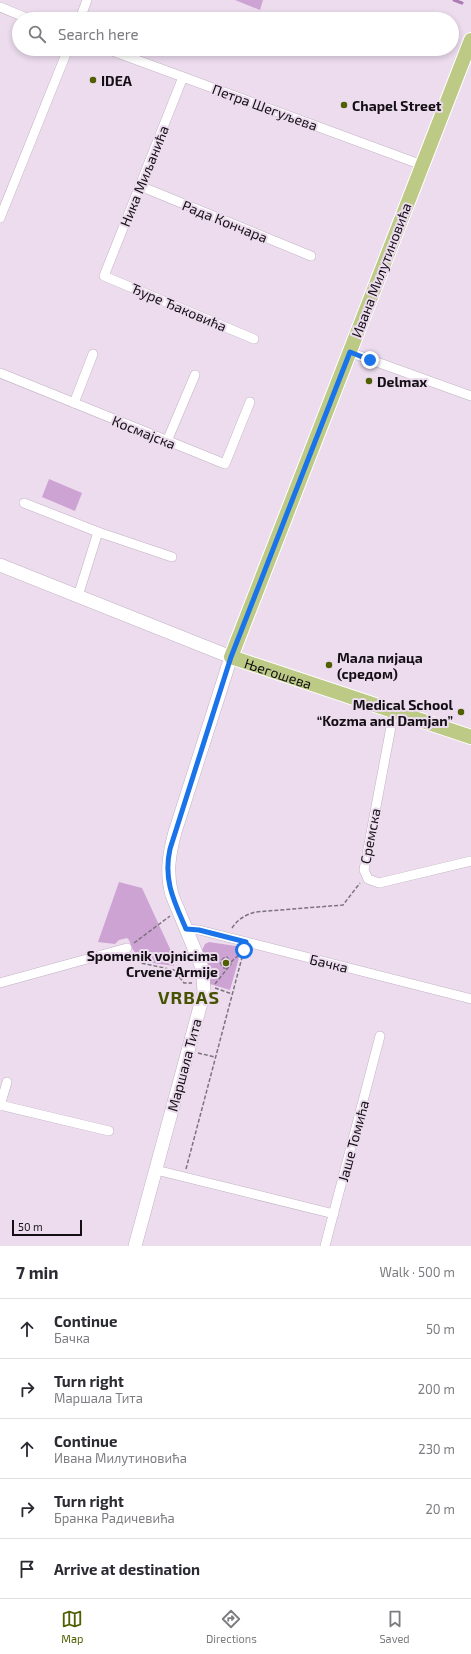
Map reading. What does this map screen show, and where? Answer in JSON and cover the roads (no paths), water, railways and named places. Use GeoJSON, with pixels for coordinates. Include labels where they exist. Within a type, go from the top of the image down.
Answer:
{"type":"FeatureCollection","features":[{"type":"Feature","properties":{"kind":"main road","name":"Ивана Милутиновића"},"geometry":{"type":"LineString","coordinates":[[231,657],[471,40]]}},
{"type":"Feature","properties":{"kind":"main road","name":"Његошева"},"geometry":{"type":"LineString","coordinates":[[231,657],[471,737]]}},
{"type":"Feature","properties":{"kind":"street"},"geometry":{"type":"LineString","coordinates":[[83,12],[87,0]]}},
{"type":"Feature","properties":{"kind":"street"},"geometry":{"type":"LineString","coordinates":[[0,8],[12,13]]}},
{"type":"Feature","properties":{"kind":"street"},"geometry":{"type":"LineString","coordinates":[[0,218],[65,56]]}},
{"type":"Feature","properties":{"kind":"street","name":"Петра Шегуљева"},"geometry":{"type":"LineString","coordinates":[[127,56],[422,166]]}},
{"type":"Feature","properties":{"kind":"street","name":"Ника Миљанића"},"geometry":{"type":"LineString","coordinates":[[104,276],[183,77]]}},
{"type":"Feature","properties":{"kind":"street","name":"Рада Кончара"},"geometry":{"type":"LineString","coordinates":[[140,186],[311,256]]}},
{"type":"Feature","properties":{"kind":"street","name":"Ђуре Ђаковића"},"geometry":{"type":"LineString","coordinates":[[104,276],[254,339]]}},
{"type":"Feature","properties":{"kind":"street"},"geometry":{"type":"LineString","coordinates":[[350,352],[471,396]]}},
{"type":"Feature","properties":{"kind":"street"},"geometry":{"type":"LineString","coordinates":[[74,403],[93,354]]}},
{"type":"Feature","properties":{"kind":"street","name":"Космајска"},"geometry":{"type":"LineString","coordinates":[[0,373],[225,464],[250,402]]}},
{"type":"Feature","properties":{"kind":"street"},"geometry":{"type":"LineString","coordinates":[[167,441],[195,375]]}},
{"type":"Feature","properties":{"kind":"street"},"geometry":{"type":"LineString","coordinates":[[24,503],[98,532],[172,557]]}},
{"type":"Feature","properties":{"kind":"street"},"geometry":{"type":"LineString","coordinates":[[78,596],[98,532]]}},
{"type":"Feature","properties":{"kind":"street","name":"Његошева"},"geometry":{"type":"LineString","coordinates":[[0,565],[231,657]]}},
{"type":"Feature","properties":{"kind":"street","name":"Маршала Тита"},"geometry":{"type":"LineString","coordinates":[[135,1246],[202,1001],[204,985],[201,965],[169,885],[168,857],[231,657]]}},
{"type":"Feature","properties":{"kind":"street","name":"Сремска"},"geometry":{"type":"LineString","coordinates":[[394,711],[364,870],[366,876],[368,879],[379,883],[471,861]]}},
{"type":"Feature","properties":{"kind":"street","name":"Бачка"},"geometry":{"type":"LineString","coordinates":[[186,929],[199,930],[471,999]]}},
{"type":"Feature","properties":{"kind":"street"},"geometry":{"type":"LineString","coordinates":[[0,983],[127,948]]}},
{"type":"Feature","properties":{"kind":"street","name":"Јаше Томића"},"geometry":{"type":"LineString","coordinates":[[325,1246],[380,1036]]}},
{"type":"Feature","properties":{"kind":"street"},"geometry":{"type":"LineString","coordinates":[[7,1082],[0,1106],[109,1131]]}},
{"type":"Feature","properties":{"kind":"street"},"geometry":{"type":"LineString","coordinates":[[156,1170],[334,1214]]}},
{"type":"Feature","properties":{"kind":"waterway"},"geometry":{"type":"LineString","coordinates":[[454,0],[462,3]]}},
{"type":"Feature","properties":{"kind":"place","name":"IDEA"},"geometry":{"type":"Point","coordinates":[93,80]}},
{"type":"Feature","properties":{"kind":"place","name":"Chapel Street"},"geometry":{"type":"Point","coordinates":[344,105]}},
{"type":"Feature","properties":{"kind":"place","name":"Delmax"},"geometry":{"type":"Point","coordinates":[369,381]}},
{"type":"Feature","properties":{"kind":"place","name":"Мала пијаца (средом)"},"geometry":{"type":"Point","coordinates":[329,665]}},
{"type":"Feature","properties":{"kind":"place","name":"Medical School “Kozma and Damjan”"},"geometry":{"type":"Point","coordinates":[461,712]}},
{"type":"Feature","properties":{"kind":"place","name":"Spomenik vojnicima Crvene Armije"},"geometry":{"type":"Point","coordinates":[226,963]}},
{"type":"Feature","properties":{"kind":"district","name":"VRBAS"},"geometry":{"type":"Point","coordinates":[189,997]}}]}
